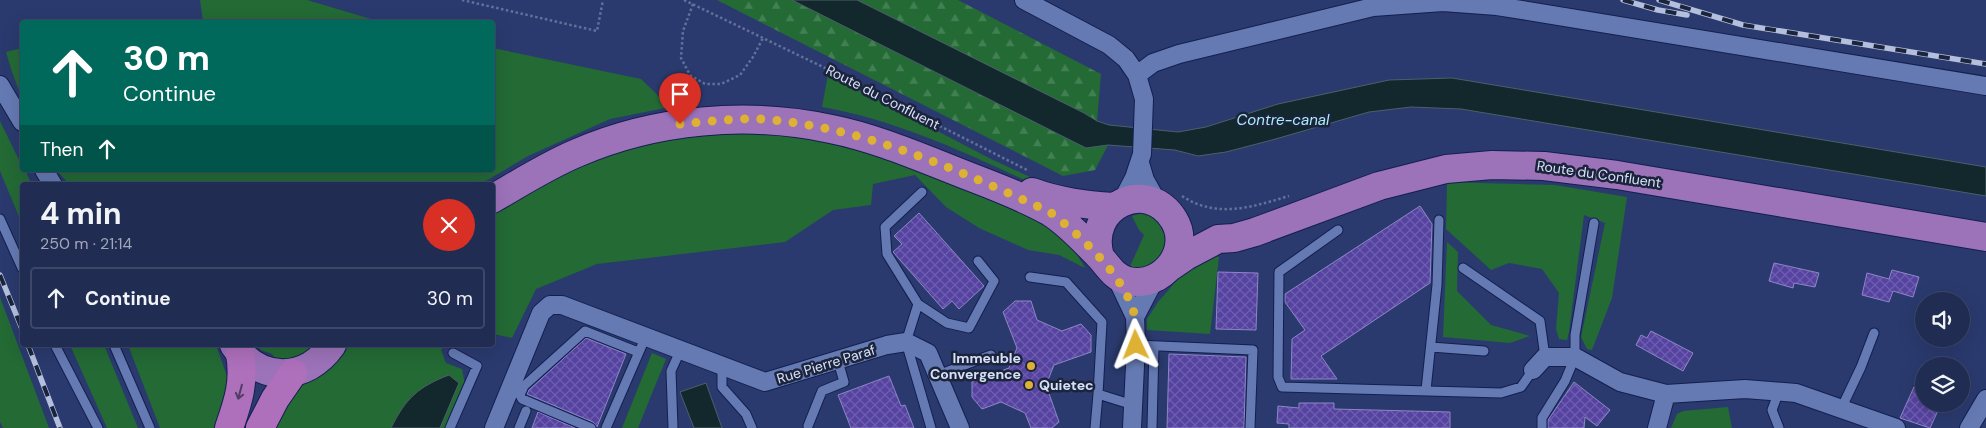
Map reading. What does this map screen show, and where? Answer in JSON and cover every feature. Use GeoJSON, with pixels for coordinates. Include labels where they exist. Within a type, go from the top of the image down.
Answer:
{"type":"FeatureCollection","features":[{"type":"Feature","properties":{"kind":"highway"},"geometry":{"type":"LineString","coordinates":[[229,428],[242,386],[243,371],[237,350]]}},
{"type":"Feature","properties":{"kind":"highway"},"geometry":{"type":"LineString","coordinates":[[260,428],[275,399],[293,372]]}},
{"type":"Feature","properties":{"kind":"main road"},"geometry":{"type":"LineString","coordinates":[[495,185],[553,152],[601,132],[674,115],[742,109],[808,113],[880,130],[933,150],[1009,188],[1050,212],[1071,228],[1108,266],[1128,281],[1142,282],[1163,273],[1177,256],[1180,244],[1179,232],[1167,213]]}},
{"type":"Feature","properties":{"kind":"main road"},"geometry":{"type":"LineString","coordinates":[[495,197],[558,161],[580,151],[630,135],[680,124],[758,119],[830,128],[892,146],[1009,188],[1050,199],[1081,205],[1117,205],[1134,200],[1147,200],[1167,213],[1218,239]]}},
{"type":"Feature","properties":{"kind":"main road","name":"Route du Confluent"},"geometry":{"type":"LineString","coordinates":[[1163,273],[1218,239],[1234,238],[1255,232],[1379,186],[1446,169],[1513,165],[1544,166],[1617,175],[1986,237]]}},
{"type":"Feature","properties":{"kind":"main road"},"geometry":{"type":"LineString","coordinates":[[1108,266],[1097,246],[1097,235],[1103,220],[1117,205]]}},
{"type":"Feature","properties":{"kind":"main road"},"geometry":{"type":"LineString","coordinates":[[237,350],[251,364],[264,370],[278,373],[305,369],[316,363],[330,347]]}},
{"type":"Feature","properties":{"kind":"street"},"geometry":{"type":"LineString","coordinates":[[1024,0],[1109,45],[1126,59],[1137,75],[1144,99],[1141,158],[1145,180],[1167,213]]}},
{"type":"Feature","properties":{"kind":"street"},"geometry":{"type":"LineString","coordinates":[[1137,75],[1153,62],[1179,54],[1363,9],[1450,1],[1506,8],[1986,86]]}},
{"type":"Feature","properties":{"kind":"street"},"geometry":{"type":"LineString","coordinates":[[0,85],[20,119]]}},
{"type":"Feature","properties":{"kind":"street"},"geometry":{"type":"LineString","coordinates":[[1117,205],[1141,158]]}},
{"type":"Feature","properties":{"kind":"street"},"geometry":{"type":"LineString","coordinates":[[1108,266],[1135,317],[1136,345],[1132,428]]}},
{"type":"Feature","properties":{"kind":"street"},"geometry":{"type":"LineString","coordinates":[[1135,317],[1163,273]]}},
{"type":"Feature","properties":{"kind":"street","name":"Rue Pierre Paraf"},"geometry":{"type":"LineString","coordinates":[[494,428],[541,313],[550,305],[562,304],[765,382],[887,345],[906,342]]}},
{"type":"Feature","properties":{"kind":"street"},"geometry":{"type":"LineString","coordinates":[[906,342],[928,353],[960,428]]}},
{"type":"Feature","properties":{"kind":"street"},"geometry":{"type":"LineString","coordinates":[[1533,370],[1545,357],[1575,357],[1620,382],[1666,394],[1745,389],[1796,393],[1842,407],[1896,428]]}},
{"type":"Feature","properties":{"kind":"street"},"geometry":{"type":"LineString","coordinates":[[1656,428],[1666,394]]}},
{"type":"Feature","properties":{"kind":"street"},"geometry":{"type":"LineString","coordinates":[[1969,428],[1986,399]]}},
{"type":"Feature","properties":{"kind":"lane"},"geometry":{"type":"LineString","coordinates":[[922,192],[885,227],[887,254],[918,304],[947,323],[969,328],[994,282],[978,261]]}},
{"type":"Feature","properties":{"kind":"lane"},"geometry":{"type":"LineString","coordinates":[[0,219],[20,264]]}},
{"type":"Feature","properties":{"kind":"lane"},"geometry":{"type":"LineString","coordinates":[[1426,390],[1437,285],[1439,220]]}},
{"type":"Feature","properties":{"kind":"lane"},"geometry":{"type":"LineString","coordinates":[[1542,428],[1542,418],[1565,381],[1575,357],[1575,335],[1594,223]]}},
{"type":"Feature","properties":{"kind":"lane"},"geometry":{"type":"LineString","coordinates":[[1338,230],[1279,272],[1278,377],[1282,387],[1501,393],[1521,387],[1533,370]]}},
{"type":"Feature","properties":{"kind":"lane"},"geometry":{"type":"LineString","coordinates":[[1463,268],[1540,321],[1545,357]]}},
{"type":"Feature","properties":{"kind":"lane"},"geometry":{"type":"LineString","coordinates":[[1030,277],[1066,282],[1102,322],[1095,428]]}},
{"type":"Feature","properties":{"kind":"lane"},"geometry":{"type":"LineString","coordinates":[[918,304],[906,342],[931,428]]}},
{"type":"Feature","properties":{"kind":"lane"},"geometry":{"type":"LineString","coordinates":[[591,428],[522,399],[520,394],[524,386],[585,330],[638,352]]}},
{"type":"Feature","properties":{"kind":"lane"},"geometry":{"type":"LineString","coordinates":[[1842,407],[1861,367],[1874,333]]}},
{"type":"Feature","properties":{"kind":"lane"},"geometry":{"type":"LineString","coordinates":[[606,428],[646,336]]}},
{"type":"Feature","properties":{"kind":"lane"},"geometry":{"type":"LineString","coordinates":[[1136,345],[1253,350],[1250,428]]}},
{"type":"Feature","properties":{"kind":"lane"},"geometry":{"type":"LineString","coordinates":[[1152,428],[1154,346]]}},
{"type":"Feature","properties":{"kind":"lane"},"geometry":{"type":"LineString","coordinates":[[56,347],[98,428]]}},
{"type":"Feature","properties":{"kind":"lane"},"geometry":{"type":"LineString","coordinates":[[115,347],[150,428]]}},
{"type":"Feature","properties":{"kind":"lane"},"geometry":{"type":"LineString","coordinates":[[1431,347],[1484,351]]}},
{"type":"Feature","properties":{"kind":"lane"},"geometry":{"type":"LineString","coordinates":[[673,428],[671,371],[680,349]]}},
{"type":"Feature","properties":{"kind":"lane"},"geometry":{"type":"LineString","coordinates":[[450,428],[477,366],[452,353]]}},
{"type":"Feature","properties":{"kind":"lane"},"geometry":{"type":"LineString","coordinates":[[938,375],[991,355]]}},
{"type":"Feature","properties":{"kind":"lane"},"geometry":{"type":"LineString","coordinates":[[808,426],[822,391],[844,382],[838,361]]}},
{"type":"Feature","properties":{"kind":"lane"},"geometry":{"type":"LineString","coordinates":[[722,365],[722,387],[746,414],[752,428]]}},
{"type":"Feature","properties":{"kind":"lane"},"geometry":{"type":"LineString","coordinates":[[1779,391],[1772,410],[1781,427]]}},
{"type":"Feature","properties":{"kind":"lane"},"geometry":{"type":"LineString","coordinates":[[1098,394],[1134,405]]}},
{"type":"Feature","properties":{"kind":"lane"},"geometry":{"type":"LineString","coordinates":[[519,428],[526,411]]}},
{"type":"Feature","properties":{"kind":"path"},"geometry":{"type":"LineString","coordinates":[[462,0],[597,31],[604,0]]}},
{"type":"Feature","properties":{"kind":"path","name":"Route du Confluent"},"geometry":{"type":"LineString","coordinates":[[684,0],[1030,172]]}},
{"type":"Feature","properties":{"kind":"path"},"geometry":{"type":"LineString","coordinates":[[693,4],[683,31],[681,58],[690,75],[705,84],[721,84],[740,75],[753,57],[762,38]]}},
{"type":"Feature","properties":{"kind":"green space"},"geometry":{"type":"Polygon","coordinates":[[[200,0],[307,0],[374,20],[203,20],[200,0]]]}},
{"type":"Feature","properties":{"kind":"green space"},"geometry":{"type":"Polygon","coordinates":[[[717,0],[792,0],[1086,148],[1108,145],[1095,170],[1063,176],[717,0]]]}},
{"type":"Feature","properties":{"kind":"green space"},"geometry":{"type":"Polygon","coordinates":[[[857,0],[958,0],[1101,74],[1097,121],[1084,113],[857,0]]]}},
{"type":"Feature","properties":{"kind":"green space"},"geometry":{"type":"Polygon","coordinates":[[[20,48],[20,93],[12,72],[6,52],[20,48]]]}},
{"type":"Feature","properties":{"kind":"green space"},"geometry":{"type":"Polygon","coordinates":[[[495,48],[641,79],[670,107],[610,119],[528,156],[484,182],[67,182],[58,172],[495,172],[495,48]]]}},
{"type":"Feature","properties":{"kind":"green space"},"geometry":{"type":"Polygon","coordinates":[[[828,74],[991,159],[1056,189],[1035,185],[983,161],[904,129],[877,120],[822,107],[828,74]]]}},
{"type":"Feature","properties":{"kind":"green space"},"geometry":{"type":"Polygon","coordinates":[[[0,121],[20,162],[20,172],[26,172],[31,182],[20,182],[20,219],[0,171],[0,121]]]}},
{"type":"Feature","properties":{"kind":"green space"},"geometry":{"type":"Polygon","coordinates":[[[780,128],[866,146],[1029,209],[1069,241],[1085,268],[1059,255],[1028,250],[979,228],[946,207],[915,175],[873,184],[871,205],[833,210],[785,242],[597,264],[536,289],[512,338],[495,334],[495,207],[551,175],[643,140],[780,128]]]}},
{"type":"Feature","properties":{"kind":"green space"},"geometry":{"type":"Polygon","coordinates":[[[1447,182],[1555,185],[1627,197],[1612,298],[1592,350],[1587,349],[1581,337],[1605,223],[1584,215],[1569,332],[1567,340],[1559,339],[1556,329],[1559,293],[1542,269],[1509,263],[1491,270],[1446,229],[1447,182]]]}},
{"type":"Feature","properties":{"kind":"green space"},"geometry":{"type":"Polygon","coordinates":[[[1145,212],[1165,229],[1167,234],[1166,246],[1159,263],[1128,271],[1144,235],[1139,230],[1132,216],[1145,212]]]}},
{"type":"Feature","properties":{"kind":"green space"},"geometry":{"type":"Polygon","coordinates":[[[1447,242],[1458,252],[1457,291],[1491,325],[1530,336],[1510,343],[1443,337],[1447,242]]]}},
{"type":"Feature","properties":{"kind":"green space"},"geometry":{"type":"Polygon","coordinates":[[[1209,256],[1219,257],[1210,334],[1147,330],[1147,319],[1158,302],[1185,271],[1209,256]]]}},
{"type":"Feature","properties":{"kind":"green space"},"geometry":{"type":"Polygon","coordinates":[[[0,297],[49,428],[3,428],[0,422],[0,297]]]}},
{"type":"Feature","properties":{"kind":"green space"},"geometry":{"type":"Polygon","coordinates":[[[71,347],[105,347],[138,428],[107,428],[71,347]]]}},
{"type":"Feature","properties":{"kind":"green space"},"geometry":{"type":"Polygon","coordinates":[[[129,347],[217,347],[229,382],[217,428],[160,428],[129,347]]]}},
{"type":"Feature","properties":{"kind":"green space"},"geometry":{"type":"Polygon","coordinates":[[[259,347],[314,347],[308,353],[278,363],[272,354],[261,350],[259,347]]]}},
{"type":"Feature","properties":{"kind":"green space"},"geometry":{"type":"Polygon","coordinates":[[[343,347],[443,347],[441,350],[446,363],[462,369],[465,385],[446,428],[270,428],[302,382],[322,375],[343,347]]]}},
{"type":"Feature","properties":{"kind":"green space"},"geometry":{"type":"Polygon","coordinates":[[[652,353],[666,359],[638,428],[622,428],[652,353]]]}},
{"type":"Feature","properties":{"kind":"green space"},"geometry":{"type":"Polygon","coordinates":[[[1728,407],[1732,428],[1671,428],[1677,414],[1683,411],[1728,407]]]}},
{"type":"Feature","properties":{"kind":"water","name":"Contre-canal"},"geometry":{"type":"Polygon","coordinates":[[[792,0],[857,0],[1097,121],[1109,125],[1178,132],[1206,127],[1278,104],[1389,80],[1452,78],[1986,167],[1986,196],[1461,109],[1411,107],[1369,112],[1226,152],[1198,156],[1175,150],[1108,145],[1086,148],[792,0]]]}},
{"type":"Feature","properties":{"kind":"water"},"geometry":{"type":"Polygon","coordinates":[[[449,375],[459,383],[440,428],[391,428],[402,409],[414,395],[429,384],[449,375]]]}},
{"type":"Feature","properties":{"kind":"water"},"geometry":{"type":"Polygon","coordinates":[[[706,383],[722,428],[694,428],[680,392],[706,383]]]}},
{"type":"Feature","properties":{"kind":"building"},"geometry":{"type":"Polygon","coordinates":[[[1420,206],[1432,224],[1430,283],[1321,356],[1337,379],[1291,379],[1292,339],[1305,330],[1285,302],[1285,294],[1420,206]]]}},
{"type":"Feature","properties":{"kind":"building"},"geometry":{"type":"Polygon","coordinates":[[[919,213],[984,286],[959,309],[952,301],[943,309],[893,252],[902,244],[894,236],[919,213]]]}},
{"type":"Feature","properties":{"kind":"building"},"geometry":{"type":"Polygon","coordinates":[[[1774,263],[1819,273],[1815,287],[1794,283],[1793,288],[1769,281],[1774,263]]]}},
{"type":"Feature","properties":{"kind":"building"},"geometry":{"type":"Polygon","coordinates":[[[1892,270],[1919,277],[1913,297],[1893,291],[1889,302],[1862,295],[1867,273],[1889,279],[1892,270]]]}},
{"type":"Feature","properties":{"kind":"building"},"geometry":{"type":"Polygon","coordinates":[[[1218,272],[1258,273],[1256,330],[1216,329],[1218,272]]]}},
{"type":"Feature","properties":{"kind":"building","name":"Immeuble Convergence"},"geometry":{"type":"Polygon","coordinates":[[[1015,301],[1031,301],[1037,320],[1062,331],[1081,324],[1091,335],[1091,352],[1054,365],[1046,385],[1059,422],[1052,428],[1031,428],[1025,413],[1001,402],[982,409],[972,397],[972,382],[1009,368],[1017,348],[1003,312],[1015,301]]]}},
{"type":"Feature","properties":{"kind":"building"},"geometry":{"type":"Polygon","coordinates":[[[1651,331],[1693,353],[1683,371],[1636,345],[1641,335],[1647,338],[1651,331]]]}},
{"type":"Feature","properties":{"kind":"building"},"geometry":{"type":"Polygon","coordinates":[[[586,338],[626,354],[597,427],[593,422],[527,394],[529,390],[586,338]]]}},
{"type":"Feature","properties":{"kind":"building"},"geometry":{"type":"Polygon","coordinates":[[[1169,354],[1246,357],[1244,428],[1167,428],[1169,354]]]}},
{"type":"Feature","properties":{"kind":"building"},"geometry":{"type":"Polygon","coordinates":[[[889,376],[901,406],[905,405],[914,428],[851,428],[838,395],[889,376]]]}},
{"type":"Feature","properties":{"kind":"building"},"geometry":{"type":"Polygon","coordinates":[[[1574,382],[1610,410],[1597,426],[1585,417],[1584,428],[1548,428],[1548,420],[1574,382]]]}},
{"type":"Feature","properties":{"kind":"building"},"geometry":{"type":"Polygon","coordinates":[[[1914,387],[1915,412],[1937,412],[1930,428],[1900,418],[1914,387]]]}},
{"type":"Feature","properties":{"kind":"building"},"geometry":{"type":"Polygon","coordinates":[[[1299,403],[1334,403],[1334,409],[1450,412],[1450,428],[1289,428],[1289,424],[1277,423],[1278,406],[1299,408],[1299,403]]]}},
{"type":"Feature","properties":{"kind":"building"},"geometry":{"type":"Polygon","coordinates":[[[538,412],[575,428],[532,428],[538,412]]]}},
{"type":"Feature","properties":{"kind":"railway"},"geometry":{"type":"LineString","coordinates":[[1623,0],[1658,10],[1687,15]]}},
{"type":"Feature","properties":{"kind":"railway"},"geometry":{"type":"LineString","coordinates":[[1659,0],[1743,25],[1986,64]]}},
{"type":"Feature","properties":{"kind":"railway"},"geometry":{"type":"LineString","coordinates":[[0,275],[20,324]]}},
{"type":"Feature","properties":{"kind":"railway"},"geometry":{"type":"LineString","coordinates":[[29,347],[60,428]]}},
{"type":"Feature","properties":{"kind":"place","name":"Immeuble Convergence"},"geometry":{"type":"Point","coordinates":[1031,366]}},
{"type":"Feature","properties":{"kind":"place","name":"Quietec"},"geometry":{"type":"Point","coordinates":[1029,385]}},
{"type":"Feature","properties":{"kind":"route"},"geometry":{"type":"LineString","coordinates":[[680,124],[758,119],[830,128],[892,146],[1018,197],[1050,212],[1071,228],[1115,275],[1135,317],[1136,345]]}}]}
